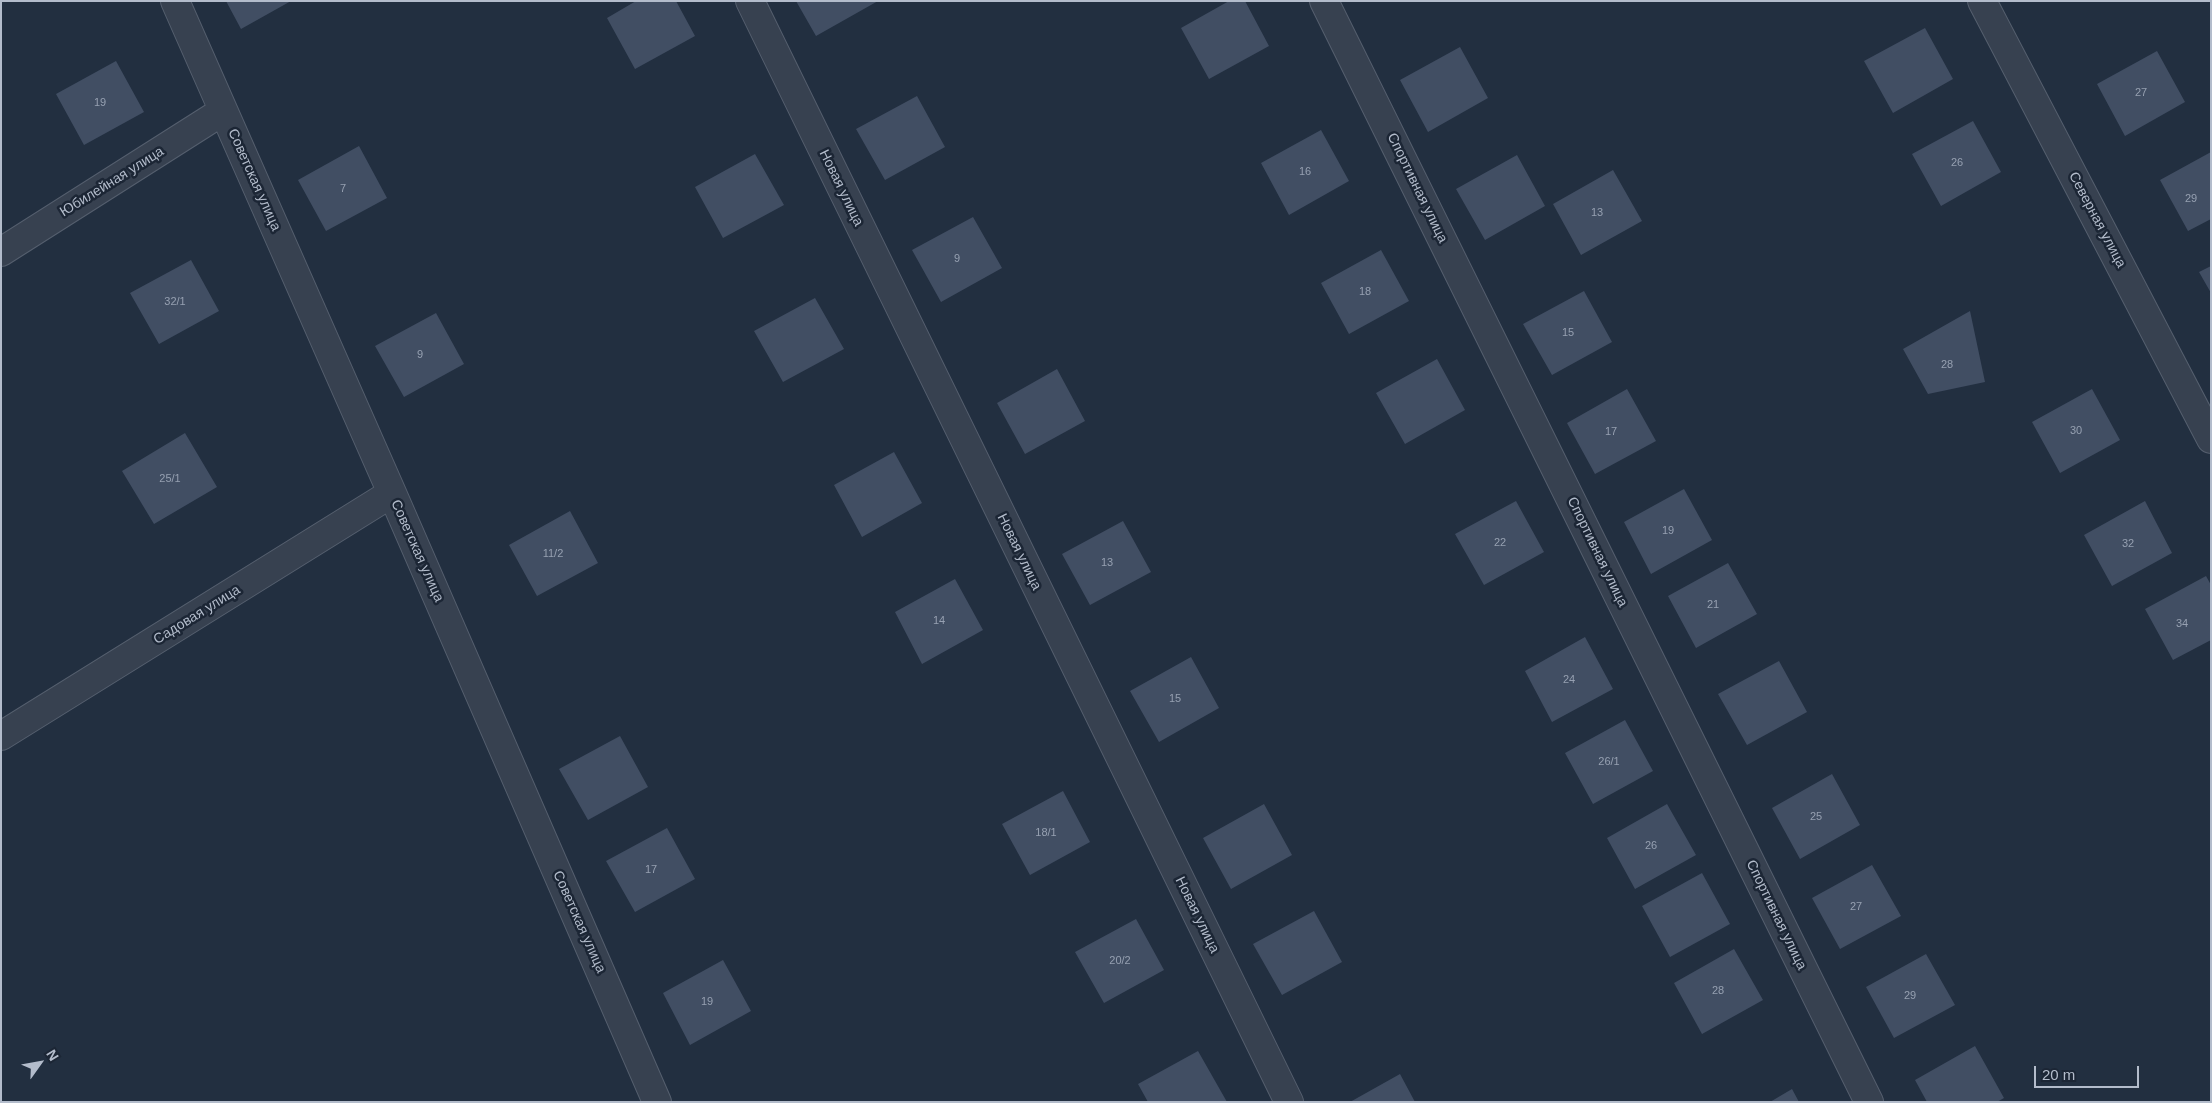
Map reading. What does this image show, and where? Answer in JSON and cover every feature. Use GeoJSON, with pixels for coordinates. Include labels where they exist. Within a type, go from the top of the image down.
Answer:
{"type":"FeatureCollection","features":[{"type":"Feature","properties":{"kind":"street","name":"Советская улица"},"geometry":{"type":"LineString","coordinates":[[174,1],[392,494],[657,1102]]}},
{"type":"Feature","properties":{"kind":"street","name":"Новая улица"},"geometry":{"type":"LineString","coordinates":[[750,1],[1289,1102]]}},
{"type":"Feature","properties":{"kind":"street","name":"Спортивная улица"},"geometry":{"type":"LineString","coordinates":[[1324,1],[1869,1102]]}},
{"type":"Feature","properties":{"kind":"street","name":"Северная улица"},"geometry":{"type":"LineString","coordinates":[[1982,1],[2211,439]]}},
{"type":"Feature","properties":{"kind":"street","name":"Юбилейная улица"},"geometry":{"type":"LineString","coordinates":[[1,252],[223,111]]}},
{"type":"Feature","properties":{"kind":"street","name":"Садовая улица"},"geometry":{"type":"LineString","coordinates":[[1,736],[392,494]]}},
{"type":"Feature","properties":{"kind":"building"},"geometry":{"type":"Polygon","coordinates":[[[226,1],[291,1],[241,29],[226,1]]]}},
{"type":"Feature","properties":{"kind":"building"},"geometry":{"type":"Polygon","coordinates":[[[636,1],[676,1],[695,36],[635,69],[607,18],[636,1]]]}},
{"type":"Feature","properties":{"kind":"building"},"geometry":{"type":"Polygon","coordinates":[[[796,1],[878,1],[816,36],[796,1]]]}},
{"type":"Feature","properties":{"kind":"building"},"geometry":{"type":"Polygon","coordinates":[[[1229,1],[1245,1],[1269,46],[1209,79],[1181,28],[1229,1]]]}},
{"type":"Feature","properties":{"kind":"building"},"geometry":{"type":"Polygon","coordinates":[[[1925,28],[1953,79],[1893,113],[1864,61],[1925,28]]]}},
{"type":"Feature","properties":{"kind":"building"},"geometry":{"type":"Polygon","coordinates":[[[1460,47],[1488,98],[1428,132],[1400,80],[1460,47]]]}},
{"type":"Feature","properties":{"kind":"building"},"geometry":{"type":"Polygon","coordinates":[[[2157,51],[2185,102],[2125,136],[2097,84],[2157,51]]]}},
{"type":"Feature","properties":{"kind":"building"},"geometry":{"type":"Polygon","coordinates":[[[116,61],[144,112],[84,145],[56,94],[116,61]]]}},
{"type":"Feature","properties":{"kind":"building"},"geometry":{"type":"Polygon","coordinates":[[[917,96],[945,147],[885,180],[856,129],[917,96]]]}},
{"type":"Feature","properties":{"kind":"building"},"geometry":{"type":"Polygon","coordinates":[[[1973,121],[2001,172],[1941,206],[1912,154],[1973,121]]]}},
{"type":"Feature","properties":{"kind":"building"},"geometry":{"type":"Polygon","coordinates":[[[1321,130],[1349,181],[1289,215],[1261,163],[1321,130]]]}},
{"type":"Feature","properties":{"kind":"building"},"geometry":{"type":"Polygon","coordinates":[[[359,146],[387,198],[326,231],[298,180],[359,146]]]}},
{"type":"Feature","properties":{"kind":"building"},"geometry":{"type":"Polygon","coordinates":[[[2211,152],[2211,219],[2188,231],[2160,180],[2211,152]]]}},
{"type":"Feature","properties":{"kind":"building"},"geometry":{"type":"Polygon","coordinates":[[[755,154],[784,205],[723,238],[695,187],[755,154]]]}},
{"type":"Feature","properties":{"kind":"building"},"geometry":{"type":"Polygon","coordinates":[[[1517,155],[1545,206],[1485,240],[1456,189],[1517,155]]]}},
{"type":"Feature","properties":{"kind":"building"},"geometry":{"type":"Polygon","coordinates":[[[1613,170],[1642,221],[1581,255],[1553,204],[1613,170]]]}},
{"type":"Feature","properties":{"kind":"building"},"geometry":{"type":"Polygon","coordinates":[[[973,217],[1002,268],[941,302],[912,250],[973,217]]]}},
{"type":"Feature","properties":{"kind":"building"},"geometry":{"type":"Polygon","coordinates":[[[1381,250],[1409,301],[1349,334],[1321,283],[1381,250]]]}},
{"type":"Feature","properties":{"kind":"building"},"geometry":{"type":"Polygon","coordinates":[[[191,260],[219,311],[159,344],[130,293],[191,260]]]}},
{"type":"Feature","properties":{"kind":"building"},"geometry":{"type":"Polygon","coordinates":[[[2211,266],[2211,293],[2199,272],[2211,266]]]}},
{"type":"Feature","properties":{"kind":"building"},"geometry":{"type":"Polygon","coordinates":[[[1584,291],[1612,342],[1552,375],[1523,324],[1584,291]]]}},
{"type":"Feature","properties":{"kind":"building"},"geometry":{"type":"Polygon","coordinates":[[[815,298],[844,349],[783,382],[754,331],[815,298]]]}},
{"type":"Feature","properties":{"kind":"building"},"geometry":{"type":"Polygon","coordinates":[[[1970,311],[1985,382],[1928,394],[1903,349],[1970,311]]]}},
{"type":"Feature","properties":{"kind":"building"},"geometry":{"type":"Polygon","coordinates":[[[436,313],[464,364],[404,397],[375,346],[436,313]]]}},
{"type":"Feature","properties":{"kind":"building"},"geometry":{"type":"Polygon","coordinates":[[[1437,359],[1465,410],[1405,444],[1376,393],[1437,359]]]}},
{"type":"Feature","properties":{"kind":"building"},"geometry":{"type":"Polygon","coordinates":[[[1057,369],[1085,421],[1025,454],[997,403],[1057,369]]]}},
{"type":"Feature","properties":{"kind":"building"},"geometry":{"type":"Polygon","coordinates":[[[1627,389],[1656,441],[1595,474],[1567,423],[1627,389]]]}},
{"type":"Feature","properties":{"kind":"building"},"geometry":{"type":"Polygon","coordinates":[[[2092,389],[2120,440],[2060,473],[2032,422],[2092,389]]]}},
{"type":"Feature","properties":{"kind":"building"},"geometry":{"type":"Polygon","coordinates":[[[185,433],[217,487],[154,524],[122,471],[185,433]]]}},
{"type":"Feature","properties":{"kind":"building"},"geometry":{"type":"Polygon","coordinates":[[[894,452],[922,503],[862,537],[834,485],[894,452]]]}},
{"type":"Feature","properties":{"kind":"building"},"geometry":{"type":"Polygon","coordinates":[[[1684,489],[1712,540],[1651,574],[1624,522],[1684,489]]]}},
{"type":"Feature","properties":{"kind":"building"},"geometry":{"type":"Polygon","coordinates":[[[1516,501],[1544,552],[1484,585],[1455,534],[1516,501]]]}},
{"type":"Feature","properties":{"kind":"building"},"geometry":{"type":"Polygon","coordinates":[[[2145,501],[2172,553],[2112,586],[2084,535],[2145,501]]]}},
{"type":"Feature","properties":{"kind":"building"},"geometry":{"type":"Polygon","coordinates":[[[570,511],[598,563],[537,596],[509,545],[570,511]]]}},
{"type":"Feature","properties":{"kind":"building"},"geometry":{"type":"Polygon","coordinates":[[[1123,521],[1151,572],[1090,605],[1062,554],[1123,521]]]}},
{"type":"Feature","properties":{"kind":"building"},"geometry":{"type":"Polygon","coordinates":[[[1728,563],[1757,614],[1696,648],[1668,596],[1728,563]]]}},
{"type":"Feature","properties":{"kind":"building"},"geometry":{"type":"Polygon","coordinates":[[[2206,576],[2211,585],[2211,640],[2173,660],[2145,609],[2206,576]]]}},
{"type":"Feature","properties":{"kind":"building"},"geometry":{"type":"Polygon","coordinates":[[[955,579],[983,630],[922,664],[895,612],[955,579]]]}},
{"type":"Feature","properties":{"kind":"building"},"geometry":{"type":"Polygon","coordinates":[[[1585,637],[1613,689],[1552,722],[1525,671],[1585,637]]]}},
{"type":"Feature","properties":{"kind":"building"},"geometry":{"type":"Polygon","coordinates":[[[1191,657],[1219,708],[1159,742],[1130,691],[1191,657]]]}},
{"type":"Feature","properties":{"kind":"building"},"geometry":{"type":"Polygon","coordinates":[[[1779,661],[1807,712],[1747,745],[1718,694],[1779,661]]]}},
{"type":"Feature","properties":{"kind":"building"},"geometry":{"type":"Polygon","coordinates":[[[1625,720],[1653,771],[1593,804],[1565,753],[1625,720]]]}},
{"type":"Feature","properties":{"kind":"building"},"geometry":{"type":"Polygon","coordinates":[[[620,736],[648,787],[588,820],[559,769],[620,736]]]}},
{"type":"Feature","properties":{"kind":"building"},"geometry":{"type":"Polygon","coordinates":[[[1832,774],[1860,825],[1800,859],[1772,808],[1832,774]]]}},
{"type":"Feature","properties":{"kind":"building"},"geometry":{"type":"Polygon","coordinates":[[[1063,791],[1090,842],[1030,875],[1002,824],[1063,791]]]}},
{"type":"Feature","properties":{"kind":"building"},"geometry":{"type":"Polygon","coordinates":[[[1264,804],[1292,855],[1231,889],[1203,838],[1264,804]]]}},
{"type":"Feature","properties":{"kind":"building"},"geometry":{"type":"Polygon","coordinates":[[[1667,804],[1696,855],[1635,889],[1607,838],[1667,804]]]}},
{"type":"Feature","properties":{"kind":"building"},"geometry":{"type":"Polygon","coordinates":[[[667,828],[695,879],[635,912],[606,861],[667,828]]]}},
{"type":"Feature","properties":{"kind":"building"},"geometry":{"type":"Polygon","coordinates":[[[1872,865],[1901,916],[1840,949],[1812,898],[1872,865]]]}},
{"type":"Feature","properties":{"kind":"building"},"geometry":{"type":"Polygon","coordinates":[[[1702,873],[1730,924],[1670,957],[1642,906],[1702,873]]]}},
{"type":"Feature","properties":{"kind":"building"},"geometry":{"type":"Polygon","coordinates":[[[1314,911],[1342,962],[1282,995],[1253,944],[1314,911]]]}},
{"type":"Feature","properties":{"kind":"building"},"geometry":{"type":"Polygon","coordinates":[[[1136,919],[1164,970],[1104,1003],[1075,952],[1136,919]]]}},
{"type":"Feature","properties":{"kind":"building"},"geometry":{"type":"Polygon","coordinates":[[[1734,949],[1763,1000],[1702,1034],[1674,983],[1734,949]]]}},
{"type":"Feature","properties":{"kind":"building"},"geometry":{"type":"Polygon","coordinates":[[[1926,954],[1955,1005],[1894,1038],[1866,987],[1926,954]]]}},
{"type":"Feature","properties":{"kind":"building"},"geometry":{"type":"Polygon","coordinates":[[[723,960],[751,1011],[690,1045],[663,993],[723,960]]]}},
{"type":"Feature","properties":{"kind":"building"},"geometry":{"type":"Polygon","coordinates":[[[1975,1046],[2004,1098],[1997,1102],[1927,1102],[1915,1080],[1975,1046]]]}},
{"type":"Feature","properties":{"kind":"building"},"geometry":{"type":"Polygon","coordinates":[[[1198,1051],[1227,1102],[1148,1102],[1138,1084],[1198,1051]]]}},
{"type":"Feature","properties":{"kind":"building"},"geometry":{"type":"Polygon","coordinates":[[[1400,1074],[1415,1102],[1350,1102],[1400,1074]]]}},
{"type":"Feature","properties":{"kind":"building"},"geometry":{"type":"Polygon","coordinates":[[[1792,1089],[1799,1102],[1770,1102],[1792,1089]]]}}]}
